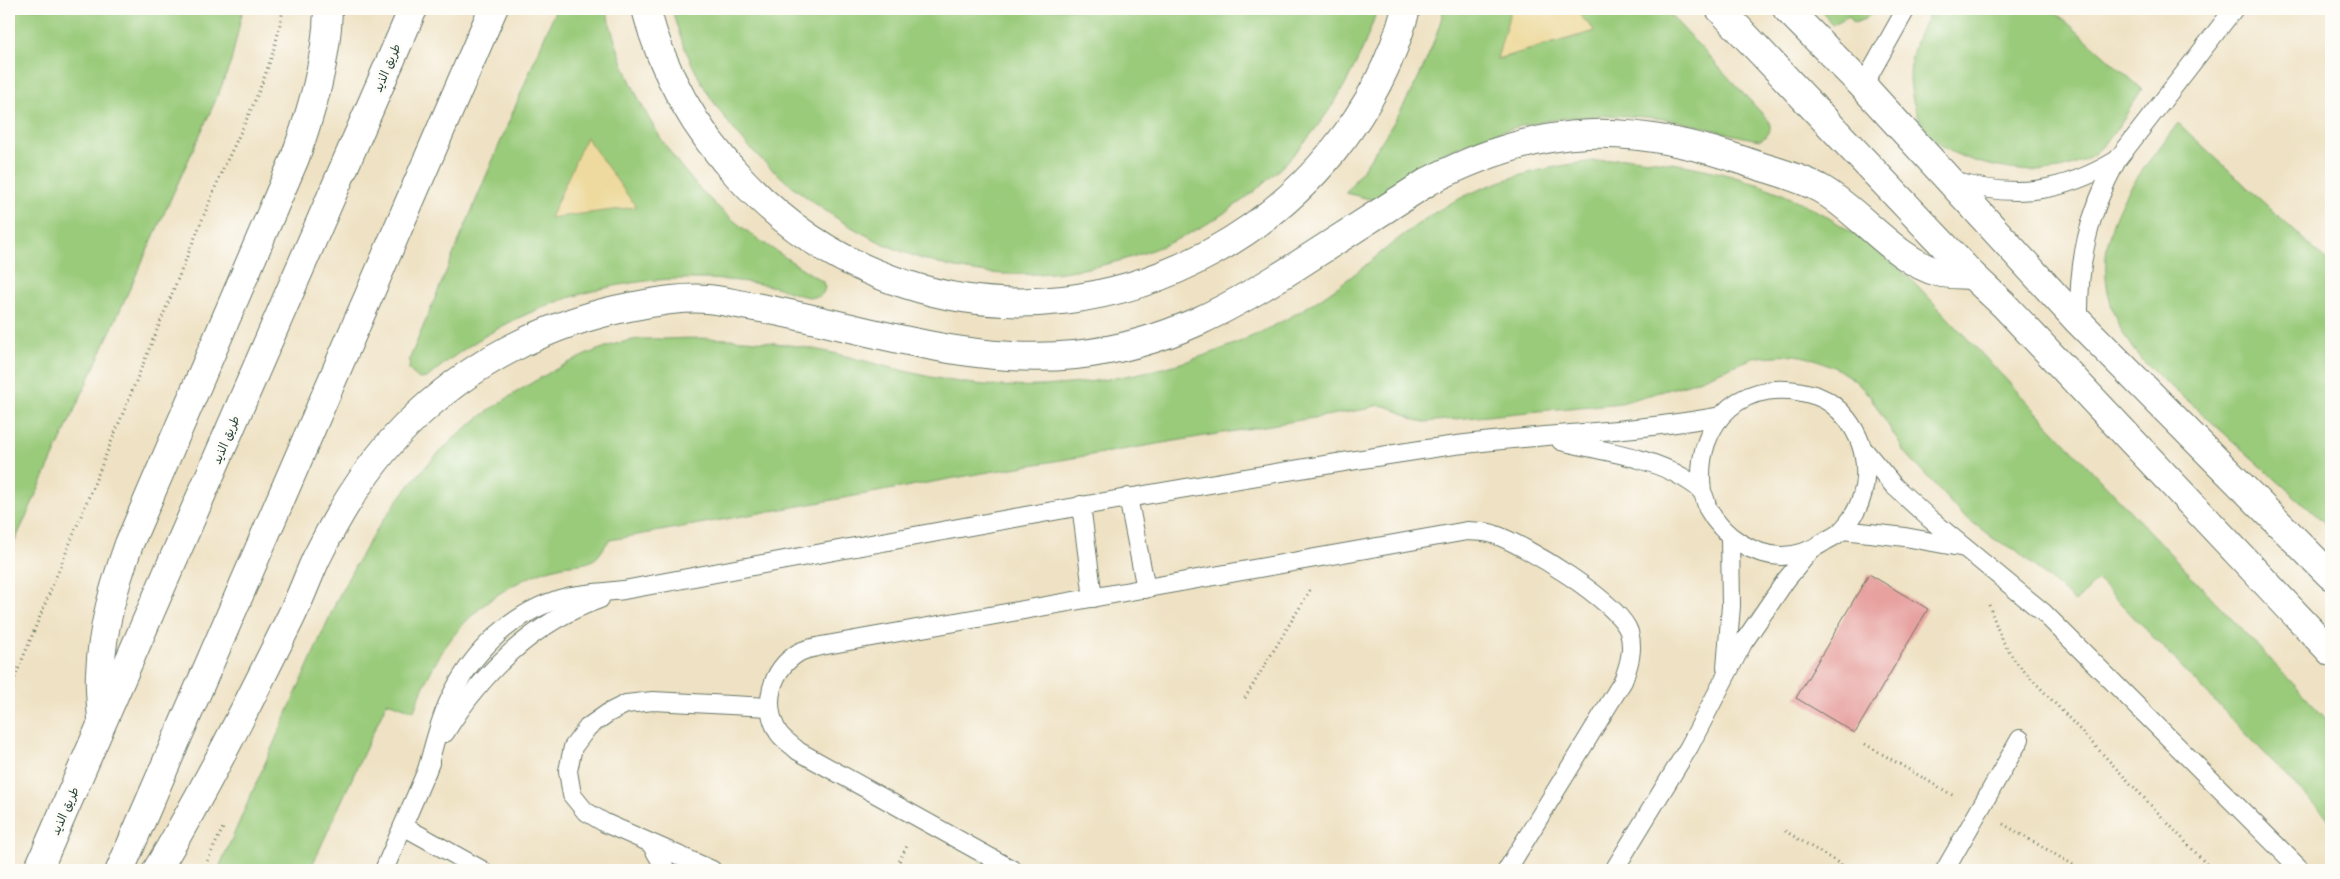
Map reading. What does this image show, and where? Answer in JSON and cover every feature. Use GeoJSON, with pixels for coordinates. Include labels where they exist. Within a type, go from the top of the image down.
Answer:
{"type":"FeatureCollection","features":[{"type":"Feature","properties":{"kind":"main road"},"geometry":{"type":"LineString","coordinates":[[102,726],[100,674],[104,630],[114,586],[129,544],[295,158],[316,95],[328,29],[328,9]]}},
{"type":"Feature","properties":{"kind":"main road","name":"طريق الذيد"},"geometry":{"type":"LineString","coordinates":[[38,870],[413,9]]}},
{"type":"Feature","properties":{"kind":"main road"},"geometry":{"type":"LineString","coordinates":[[120,870],[493,9]]}},
{"type":"Feature","properties":{"kind":"main road"},"geometry":{"type":"LineString","coordinates":[[646,9],[661,55],[680,96],[703,134],[729,167],[759,198],[792,226],[828,250],[866,270],[906,285],[948,295],[991,301],[1035,302],[1078,298],[1122,289],[1163,276],[1218,250],[1277,210],[1315,173],[1338,146],[1363,110],[1384,69],[1406,9]]}},
{"type":"Feature","properties":{"kind":"main road"},"geometry":{"type":"LineString","coordinates":[[1720,9],[1972,275],[2003,304],[2331,652]]}},
{"type":"Feature","properties":{"kind":"main road"},"geometry":{"type":"LineString","coordinates":[[1787,9],[1863,86],[2079,322],[2331,576]]}},
{"type":"Feature","properties":{"kind":"main road"},"geometry":{"type":"LineString","coordinates":[[157,870],[215,770],[296,607],[316,559],[342,513],[371,469],[405,427],[440,395],[478,368],[518,344],[560,326],[607,311],[646,304],[704,298],[783,312],[947,350],[990,356],[1033,357],[1077,354],[1121,347],[1164,336],[1205,320],[1245,299],[1429,181],[1461,164],[1495,151],[1530,141],[1603,133],[1640,135],[1676,140],[1712,150],[1820,188],[1843,204],[1911,261],[1939,273],[1972,275]]}},
{"type":"Feature","properties":{"kind":"lane"},"geometry":{"type":"LineString","coordinates":[[1863,86],[1906,9]]}},
{"type":"Feature","properties":{"kind":"lane"},"geometry":{"type":"LineString","coordinates":[[2079,322],[2080,266],[2086,238],[2104,185],[2117,160],[2234,9]]}},
{"type":"Feature","properties":{"kind":"lane"},"geometry":{"type":"LineString","coordinates":[[1950,180],[1999,191],[2048,189],[2080,179],[2117,160]]}},
{"type":"Feature","properties":{"kind":"lane"},"geometry":{"type":"LineString","coordinates":[[1810,551],[1782,556],[1755,551],[1730,537],[1718,524],[1708,508],[1702,491],[1699,471],[1702,451],[1710,432],[1721,416],[1743,398],[1769,389],[1796,389],[1822,398],[1841,412],[1855,430],[1864,450],[1894,486],[2044,613],[2301,870]]}},
{"type":"Feature","properties":{"kind":"lane"},"geometry":{"type":"LineString","coordinates":[[384,870],[440,741],[480,683],[504,658],[560,617],[591,602],[624,590],[1081,505],[1431,448],[1673,425],[1721,416]]}},
{"type":"Feature","properties":{"kind":"lane"},"geometry":{"type":"LineString","coordinates":[[1548,437],[1662,467],[1702,491]]}},
{"type":"Feature","properties":{"kind":"lane"},"geometry":{"type":"LineString","coordinates":[[1614,870],[1689,747],[1725,676],[1764,611],[1810,551],[1843,530],[1859,507],[1866,479],[1864,450]]}},
{"type":"Feature","properties":{"kind":"lane"},"geometry":{"type":"LineString","coordinates":[[1128,497],[1146,588]]}},
{"type":"Feature","properties":{"kind":"lane"},"geometry":{"type":"LineString","coordinates":[[1081,505],[1092,598]]}},
{"type":"Feature","properties":{"kind":"lane"},"geometry":{"type":"LineString","coordinates":[[1843,530],[1905,537],[1968,549]]}},
{"type":"Feature","properties":{"kind":"lane"},"geometry":{"type":"LineString","coordinates":[[1013,870],[798,751],[778,732],[769,707],[772,685],[782,665],[800,652],[821,646],[1466,531],[1492,534],[1516,544],[1596,594],[1612,608],[1629,632],[1631,657],[1623,681],[1507,870]]}},
{"type":"Feature","properties":{"kind":"lane"},"geometry":{"type":"LineString","coordinates":[[1725,676],[1731,606],[1730,537]]}},
{"type":"Feature","properties":{"kind":"lane"},"geometry":{"type":"LineString","coordinates":[[712,870],[605,823],[585,810],[572,795],[568,771],[574,747],[588,727],[626,704],[653,701],[769,707]]}},
{"type":"Feature","properties":{"kind":"lane"},"geometry":{"type":"LineString","coordinates":[[1945,870],[2020,740]]}},
{"type":"Feature","properties":{"kind":"lane"},"geometry":{"type":"LineString","coordinates":[[403,826],[482,870]]}},
{"type":"Feature","properties":{"kind":"lane"},"geometry":{"type":"LineString","coordinates":[[651,844],[666,870]]}},
{"type":"Feature","properties":{"kind":"path"},"geometry":{"type":"LineString","coordinates":[[9,692],[222,171],[259,94],[283,9]]}},
{"type":"Feature","properties":{"kind":"path"},"geometry":{"type":"LineString","coordinates":[[1982,560],[1991,614],[2001,638],[2015,661],[2212,870]]}},
{"type":"Feature","properties":{"kind":"path"},"geometry":{"type":"LineString","coordinates":[[1245,698],[1315,583]]}},
{"type":"Feature","properties":{"kind":"path"},"geometry":{"type":"LineString","coordinates":[[1785,831],[1850,870]]}},
{"type":"Feature","properties":{"kind":"green space"},"geometry":{"type":"Polygon","coordinates":[[[9,9],[243,9],[231,62],[218,95],[9,554],[9,9]]]}},
{"type":"Feature","properties":{"kind":"green space"},"geometry":{"type":"Polygon","coordinates":[[[556,9],[606,9],[614,38],[636,94],[666,147],[705,194],[727,215],[761,241],[823,282],[825,288],[821,295],[810,297],[755,283],[696,279],[623,284],[587,292],[518,318],[455,356],[427,378],[419,379],[409,370],[410,358],[556,9]]]}},
{"type":"Feature","properties":{"kind":"green space"},"geometry":{"type":"Polygon","coordinates":[[[672,9],[1377,9],[1353,69],[1320,123],[1278,170],[1230,210],[1175,240],[1116,262],[1054,273],[989,273],[936,263],[886,245],[839,220],[774,171],[735,131],[719,110],[691,62],[680,36],[672,9]]]}},
{"type":"Feature","properties":{"kind":"green space"},"geometry":{"type":"Polygon","coordinates":[[[1444,9],[1511,9],[1498,59],[1595,31],[1574,9],[1665,9],[1769,121],[1769,132],[1766,137],[1760,140],[1676,121],[1635,116],[1577,117],[1549,121],[1520,126],[1465,144],[1422,166],[1373,200],[1346,193],[1404,106],[1427,59],[1444,9]]]}},
{"type":"Feature","properties":{"kind":"green space"},"geometry":{"type":"Polygon","coordinates":[[[1821,9],[1878,9],[1865,19],[1854,23],[1849,16],[1832,25],[1821,9]]]}},
{"type":"Feature","properties":{"kind":"green space"},"geometry":{"type":"Polygon","coordinates":[[[1932,9],[2052,9],[2142,89],[2121,123],[2102,147],[2076,164],[2055,170],[2033,171],[2011,169],[1963,157],[1945,148],[1928,132],[1920,120],[1912,94],[1910,80],[1913,52],[1932,9]]]}},
{"type":"Feature","properties":{"kind":"green space"},"geometry":{"type":"Polygon","coordinates":[[[2178,123],[2331,265],[2331,518],[2326,524],[2145,363],[2129,344],[2117,320],[2108,292],[2106,278],[2107,249],[2114,220],[2134,182],[2178,123]]]}},
{"type":"Feature","properties":{"kind":"green space"},"geometry":{"type":"Polygon","coordinates":[[[1629,158],[1671,163],[1711,171],[1748,181],[1784,195],[1818,211],[1850,232],[1883,255],[1915,283],[2331,724],[2331,822],[2098,580],[2075,602],[2016,550],[1994,539],[1959,512],[1904,451],[1870,396],[1854,380],[1836,368],[1815,359],[1796,355],[1756,357],[1688,384],[1621,403],[1425,422],[1389,407],[1375,406],[1367,409],[977,474],[610,540],[598,556],[590,562],[567,565],[534,575],[512,586],[474,613],[445,647],[433,667],[414,711],[387,702],[310,870],[218,870],[336,602],[369,542],[387,514],[430,462],[454,438],[509,397],[567,364],[598,350],[633,340],[707,338],[750,340],[792,345],[946,380],[985,385],[1056,385],[1128,376],[1199,357],[1270,328],[1336,288],[1435,212],[1485,187],[1545,169],[1586,162],[1629,158]]]}},
{"type":"Feature","properties":{"kind":"sand"},"geometry":{"type":"Polygon","coordinates":[[[1511,9],[1574,9],[1595,31],[1497,59],[1511,9]]]}},
{"type":"Feature","properties":{"kind":"sand"},"geometry":{"type":"Polygon","coordinates":[[[586,137],[636,207],[550,218],[586,137]]]}},
{"type":"Feature","properties":{"kind":"building"},"geometry":{"type":"Polygon","coordinates":[[[1869,574],[1928,609],[1855,733],[1796,698],[1869,574]]]}}]}
